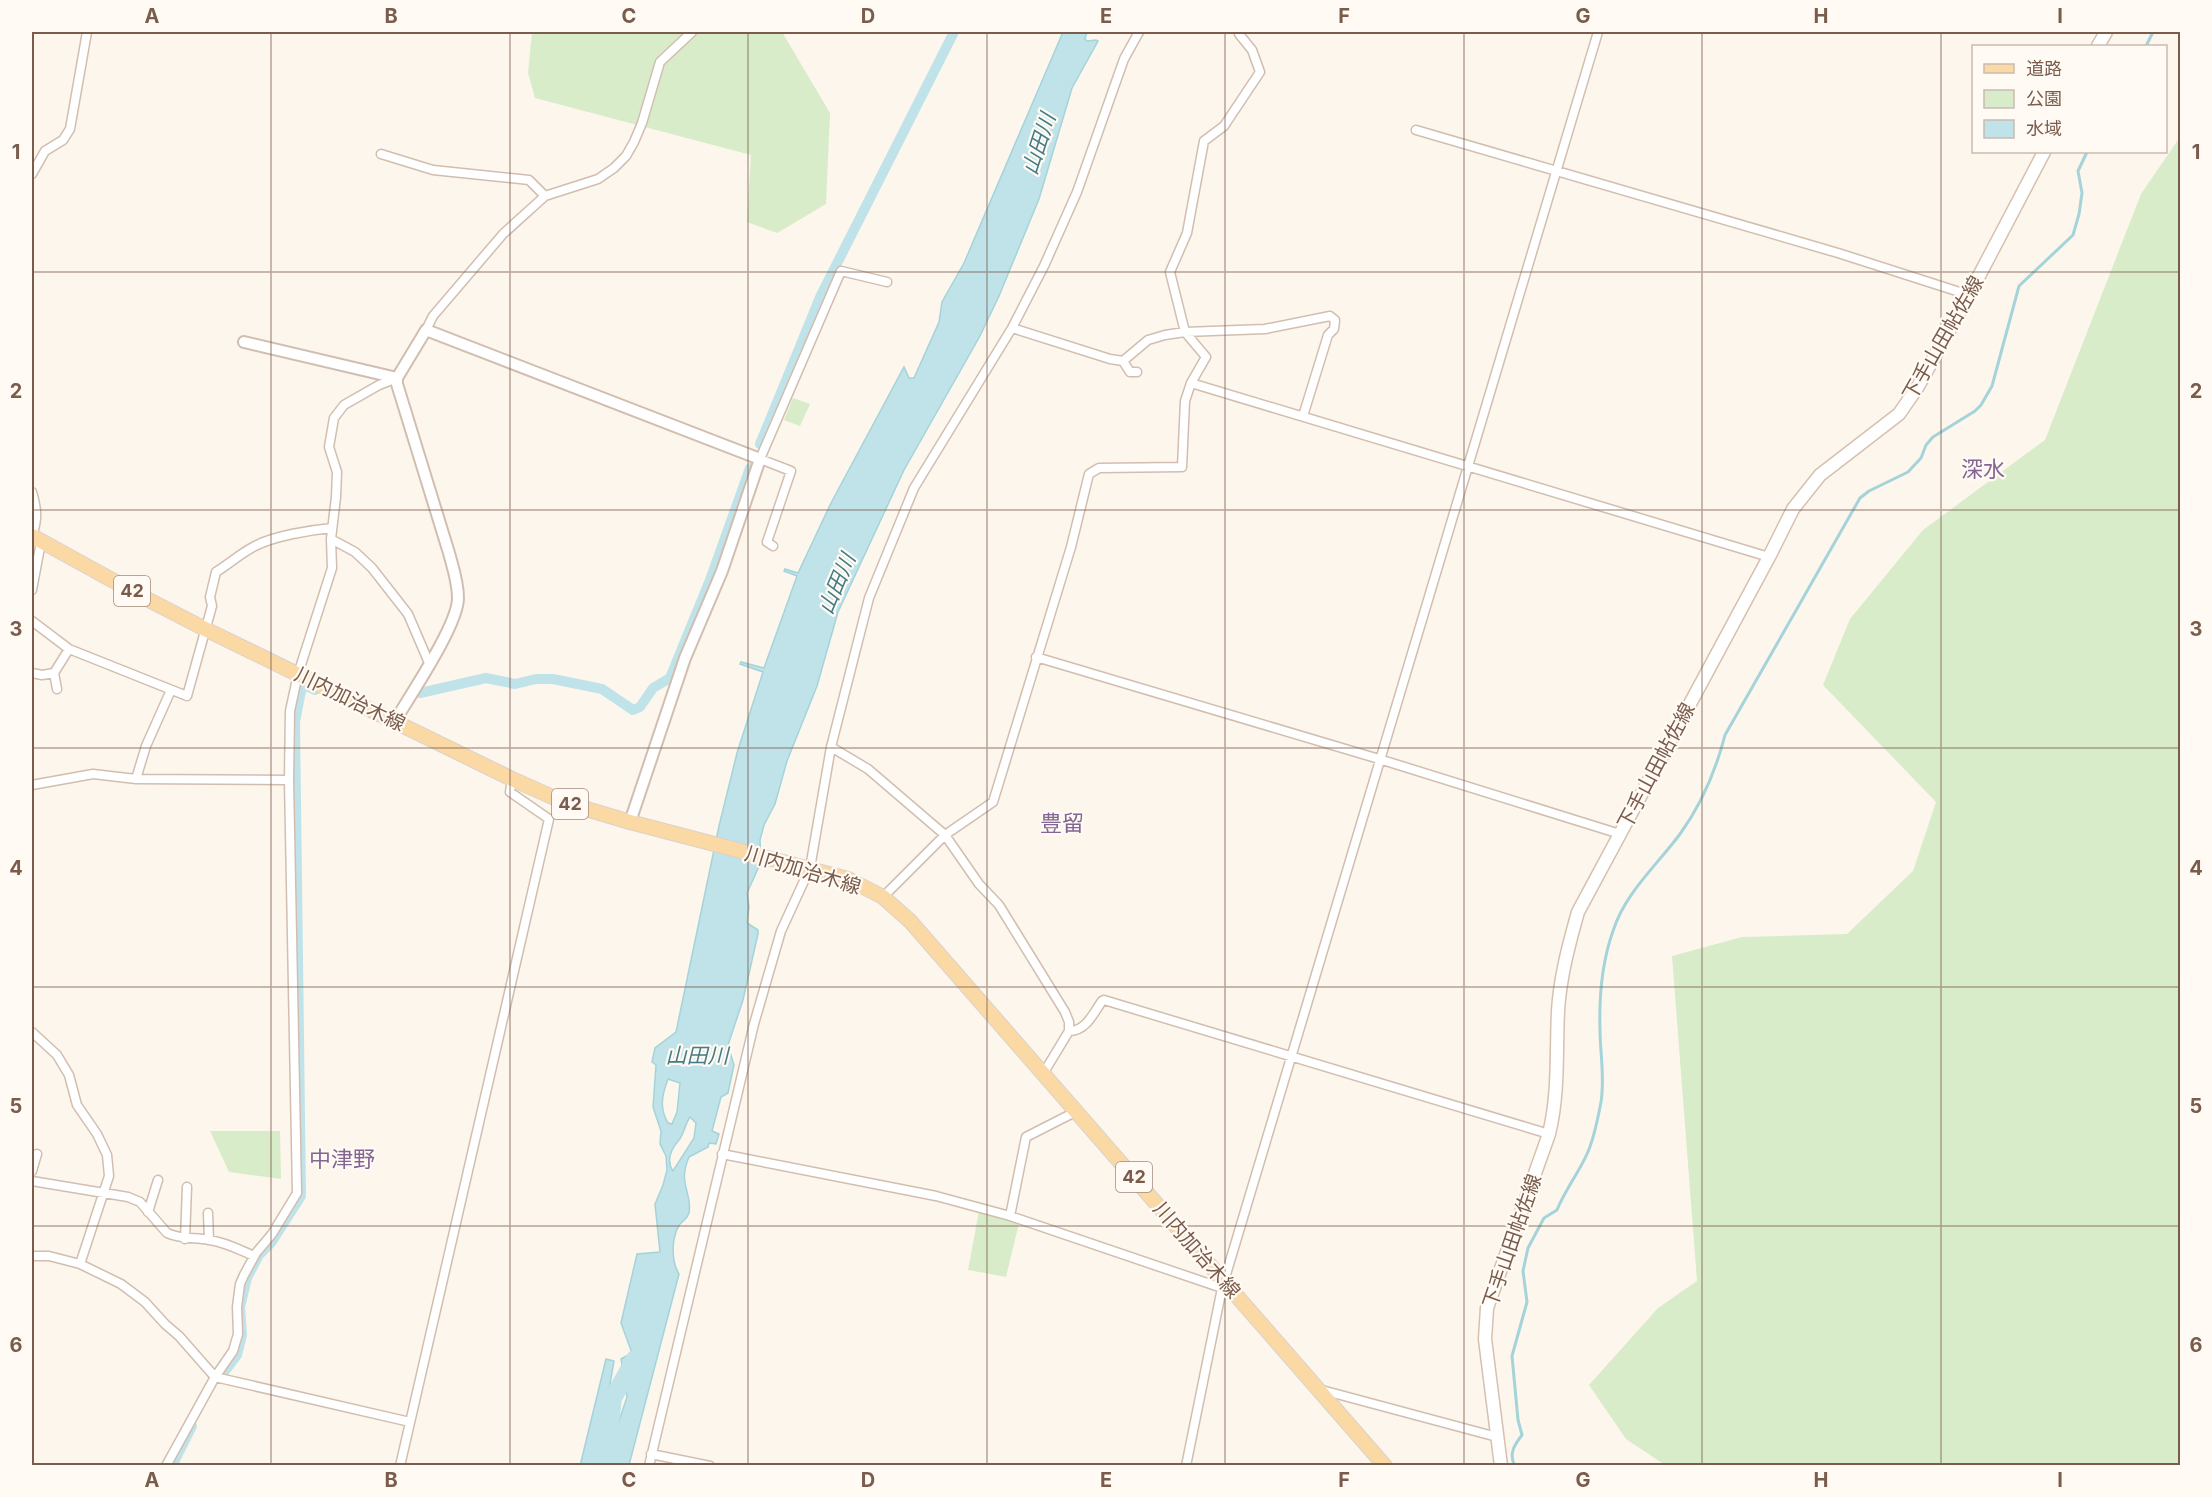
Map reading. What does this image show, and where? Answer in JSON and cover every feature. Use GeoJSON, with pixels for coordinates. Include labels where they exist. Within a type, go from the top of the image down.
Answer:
{"type":"FeatureCollection","features":[{"type":"Feature","properties":{"kind":"main road","name":"下手山田帖佐線"},"geometry":{"type":"LineString","coordinates":[[1502,1466],[1485,1339],[1487,1308],[1549,1134],[1557,1091],[1558,1009],[1570,938],[1578,912],[1769,558],[1793,509],[1820,475],[1899,414],[1917,388],[1969,295],[2043,153]]}},
{"type":"Feature","properties":{"kind":"main road","name":"川内加治木線"},"geometry":{"type":"LineString","coordinates":[[35,538],[205,629],[512,779],[566,803],[848,879],[883,897],[910,921],[1077,1111],[1223,1284],[1385,1466]]}},
{"type":"Feature","properties":{"kind":"street"},"geometry":{"type":"LineString","coordinates":[[32,174],[45,151],[63,140],[70,129],[87,32]]}},
{"type":"Feature","properties":{"kind":"street"},"geometry":{"type":"LineString","coordinates":[[395,721],[456,612],[458,599],[457,579],[397,378],[433,316],[503,234],[545,196],[597,179],[614,168],[626,156],[642,123],[660,62],[692,32]]}},
{"type":"Feature","properties":{"kind":"street"},"geometry":{"type":"LineString","coordinates":[[649,1466],[754,1024],[781,931],[808,868],[831,747],[869,598],[914,488],[1012,327],[1044,266],[1077,192],[1124,59],[1139,32]]}},
{"type":"Feature","properties":{"kind":"street"},"geometry":{"type":"LineString","coordinates":[[883,897],[945,835],[993,802],[1071,547],[1089,474],[1099,468],[1182,467],[1185,401],[1191,383],[1206,357],[1185,333],[1170,272],[1187,233],[1204,141],[1224,126],[1260,72],[1252,50],[1239,32]]}},
{"type":"Feature","properties":{"kind":"street"},"geometry":{"type":"LineString","coordinates":[[1186,1466],[1223,1284],[1598,32]]}},
{"type":"Feature","properties":{"kind":"street"},"geometry":{"type":"LineString","coordinates":[[1416,130],[1838,253],[1969,295]]}},
{"type":"Feature","properties":{"kind":"street"},"geometry":{"type":"LineString","coordinates":[[381,154],[433,170],[529,180],[545,196]]}},
{"type":"Feature","properties":{"kind":"street"},"geometry":{"type":"LineString","coordinates":[[630,822],[685,658],[722,571],[760,459],[841,270],[886,282]]}},
{"type":"Feature","properties":{"kind":"street"},"geometry":{"type":"LineString","coordinates":[[1124,361],[1148,339],[1185,333],[1265,329],[1330,316],[1335,320],[1334,328],[1328,335],[1303,416]]}},
{"type":"Feature","properties":{"kind":"street"},"geometry":{"type":"LineString","coordinates":[[1012,327],[1110,359],[1124,361]]}},
{"type":"Feature","properties":{"kind":"street"},"geometry":{"type":"LineString","coordinates":[[426,330],[791,471],[767,542],[773,546]]}},
{"type":"Feature","properties":{"kind":"street"},"geometry":{"type":"LineString","coordinates":[[244,342],[397,378]]}},
{"type":"Feature","properties":{"kind":"street"},"geometry":{"type":"LineString","coordinates":[[1124,361],[1130,372],[1137,372]]}},
{"type":"Feature","properties":{"kind":"street"},"geometry":{"type":"LineString","coordinates":[[166,1466],[237,1342],[237,1307],[240,1284],[254,1256],[272,1234],[297,1193],[289,780],[290,711],[298,674],[332,568],[330,539],[337,472],[328,447],[334,418],[344,405],[379,385],[397,378]]}},
{"type":"Feature","properties":{"kind":"street"},"geometry":{"type":"LineString","coordinates":[[1191,383],[1769,558]]}},
{"type":"Feature","properties":{"kind":"street"},"geometry":{"type":"LineString","coordinates":[[32,492],[37,508],[32,590]]}},
{"type":"Feature","properties":{"kind":"street"},"geometry":{"type":"LineString","coordinates":[[32,621],[35,629],[69,649],[187,696],[212,606],[210,597],[216,572],[255,546],[268,541],[332,528]]}},
{"type":"Feature","properties":{"kind":"street"},"geometry":{"type":"LineString","coordinates":[[330,539],[355,552],[372,568],[408,614],[429,663]]}},
{"type":"Feature","properties":{"kind":"street"},"geometry":{"type":"LineString","coordinates":[[57,689],[54,673],[69,649]]}},
{"type":"Feature","properties":{"kind":"street"},"geometry":{"type":"LineString","coordinates":[[1036,657],[1379,759],[1620,834]]}},
{"type":"Feature","properties":{"kind":"street"},"geometry":{"type":"LineString","coordinates":[[32,673],[42,675],[54,673]]}},
{"type":"Feature","properties":{"kind":"street"},"geometry":{"type":"LineString","coordinates":[[136,779],[146,746],[171,690]]}},
{"type":"Feature","properties":{"kind":"street"},"geometry":{"type":"LineString","coordinates":[[831,747],[868,769],[945,835],[979,884],[999,905],[1069,1022],[1069,1031],[1043,1074]]}},
{"type":"Feature","properties":{"kind":"street"},"geometry":{"type":"LineString","coordinates":[[32,785],[93,774],[136,779],[289,780]]}},
{"type":"Feature","properties":{"kind":"street"},"geometry":{"type":"LineString","coordinates":[[400,1466],[549,819],[510,792],[512,779]]}},
{"type":"Feature","properties":{"kind":"street"},"geometry":{"type":"LineString","coordinates":[[1069,1031],[1086,1025],[1104,1000],[1549,1134]]}},
{"type":"Feature","properties":{"kind":"street"},"geometry":{"type":"LineString","coordinates":[[32,1032],[57,1055],[69,1075],[77,1105],[97,1134],[107,1155],[109,1176],[80,1264]]}},
{"type":"Feature","properties":{"kind":"street"},"geometry":{"type":"LineString","coordinates":[[1010,1216],[1026,1137],[1077,1111]]}},
{"type":"Feature","properties":{"kind":"street"},"geometry":{"type":"LineString","coordinates":[[32,1171],[37,1154]]}},
{"type":"Feature","properties":{"kind":"street"},"geometry":{"type":"LineString","coordinates":[[722,1154],[936,1196],[1010,1216],[1223,1284]]}},
{"type":"Feature","properties":{"kind":"street"},"geometry":{"type":"LineString","coordinates":[[148,1212],[158,1180]]}},
{"type":"Feature","properties":{"kind":"street"},"geometry":{"type":"LineString","coordinates":[[32,1181],[128,1197],[140,1202],[167,1233],[185,1239],[209,1240],[254,1256]]}},
{"type":"Feature","properties":{"kind":"street"},"geometry":{"type":"LineString","coordinates":[[185,1239],[187,1187]]}},
{"type":"Feature","properties":{"kind":"street"},"geometry":{"type":"LineString","coordinates":[[208,1213],[209,1240]]}},
{"type":"Feature","properties":{"kind":"street"},"geometry":{"type":"LineString","coordinates":[[32,1256],[49,1256],[80,1264],[122,1284],[146,1302],[215,1377],[410,1422]]}},
{"type":"Feature","properties":{"kind":"street"},"geometry":{"type":"LineString","coordinates":[[1315,1388],[1497,1437]]}},
{"type":"Feature","properties":{"kind":"street"},"geometry":{"type":"LineString","coordinates":[[651,1454],[710,1466]]}},
{"type":"Feature","properties":{"kind":"green space"},"geometry":{"type":"Polygon","coordinates":[[[532,32],[782,32],[830,113],[826,204],[777,233],[747,222],[751,155],[535,98],[528,73],[532,32]]]}},
{"type":"Feature","properties":{"kind":"green space"},"geometry":{"type":"Polygon","coordinates":[[[2180,137],[2180,1465],[1665,1465],[1626,1439],[1589,1385],[1658,1308],[1697,1281],[1672,956],[1742,937],[1847,934],[1913,871],[1936,802],[1823,685],[1850,619],[1923,530],[2045,440],[2141,194],[2180,137]]]}},
{"type":"Feature","properties":{"kind":"green space"},"geometry":{"type":"Polygon","coordinates":[[[793,398],[810,404],[800,426],[784,420],[793,398]]]}},
{"type":"Feature","properties":{"kind":"green space"},"geometry":{"type":"Polygon","coordinates":[[[210,1131],[280,1131],[281,1179],[229,1172],[210,1131]]]}},
{"type":"Feature","properties":{"kind":"green space"},"geometry":{"type":"Polygon","coordinates":[[[979,1211],[1019,1223],[1006,1277],[968,1270],[979,1211]]]}},
{"type":"Feature","properties":{"kind":"water","name":"山田川"},"geometry":{"type":"Polygon","coordinates":[[[1063,32],[1087,32],[1085,39],[1087,41],[1098,41],[1072,88],[1039,199],[980,336],[904,470],[838,612],[817,686],[787,761],[775,804],[764,825],[760,840],[761,862],[747,893],[749,907],[747,923],[758,930],[758,934],[743,1000],[728,1045],[734,1065],[728,1093],[721,1097],[712,1131],[719,1134],[716,1144],[709,1143],[708,1147],[689,1157],[686,1166],[684,1174],[690,1206],[689,1213],[677,1229],[673,1249],[679,1274],[629,1465],[580,1466],[606,1359],[614,1361],[604,1445],[606,1452],[616,1430],[627,1397],[621,1359],[632,1353],[621,1323],[637,1254],[660,1252],[655,1204],[667,1170],[666,1156],[660,1144],[661,1131],[653,1107],[656,1065],[652,1062],[655,1048],[676,1032],[719,826],[737,753],[763,672],[740,664],[741,662],[764,668],[797,576],[784,571],[785,569],[798,573],[831,503],[904,367],[909,378],[914,378],[939,322],[942,302],[964,263],[1063,32]],[[668,1079],[662,1107],[668,1123],[672,1124],[677,1112],[680,1083],[668,1079]],[[690,1117],[681,1138],[670,1154],[673,1171],[694,1138],[696,1123],[690,1117]]]}},
{"type":"Feature","properties":{"kind":"waterway"},"geometry":{"type":"LineString","coordinates":[[760,444],[821,295],[954,32]]}},
{"type":"Feature","properties":{"kind":"waterway"},"geometry":{"type":"LineString","coordinates":[[2146,45],[2153,32]]}},
{"type":"Feature","properties":{"kind":"waterway"},"geometry":{"type":"LineString","coordinates":[[1515,1466],[1512,1453],[1522,1435],[1518,1420],[1512,1356],[1527,1302],[1523,1271],[1528,1248],[1544,1218],[1557,1210],[1594,1135],[1602,1093],[1600,1038],[1602,979],[1609,943],[1618,917],[1633,892],[1680,834],[1695,811],[1712,774],[1725,735],[1860,498],[1869,491],[1908,472],[1921,458],[1926,445],[1933,437],[1981,405],[1992,386],[2019,286],[2073,235],[2082,193],[2078,171],[2087,153]]}},
{"type":"Feature","properties":{"kind":"waterway"},"geometry":{"type":"LineString","coordinates":[[420,693],[486,678],[515,684],[536,679],[553,679],[602,689],[633,710],[640,707],[653,688],[670,678],[710,580],[750,468]]}},
{"type":"Feature","properties":{"kind":"waterway"},"geometry":{"type":"LineString","coordinates":[[225,1371],[237,1355],[242,1335],[240,1307],[247,1278],[259,1255],[271,1243],[301,1196],[295,722],[304,685],[315,690]]}},
{"type":"Feature","properties":{"kind":"waterway","name":"山田川"},"geometry":{"type":"LineString","coordinates":[[605,1466],[613,1398],[635,1359]]}},
{"type":"Feature","properties":{"kind":"waterway"},"geometry":{"type":"LineString","coordinates":[[172,1466],[192,1426]]}},
{"type":"Feature","properties":{"kind":"district","name":"深水"},"geometry":{"type":"Point","coordinates":[1983,469]}},
{"type":"Feature","properties":{"kind":"district","name":"豊留"},"geometry":{"type":"Point","coordinates":[1062,823]}},
{"type":"Feature","properties":{"kind":"district","name":"中津野"},"geometry":{"type":"Point","coordinates":[342,1159]}}]}
